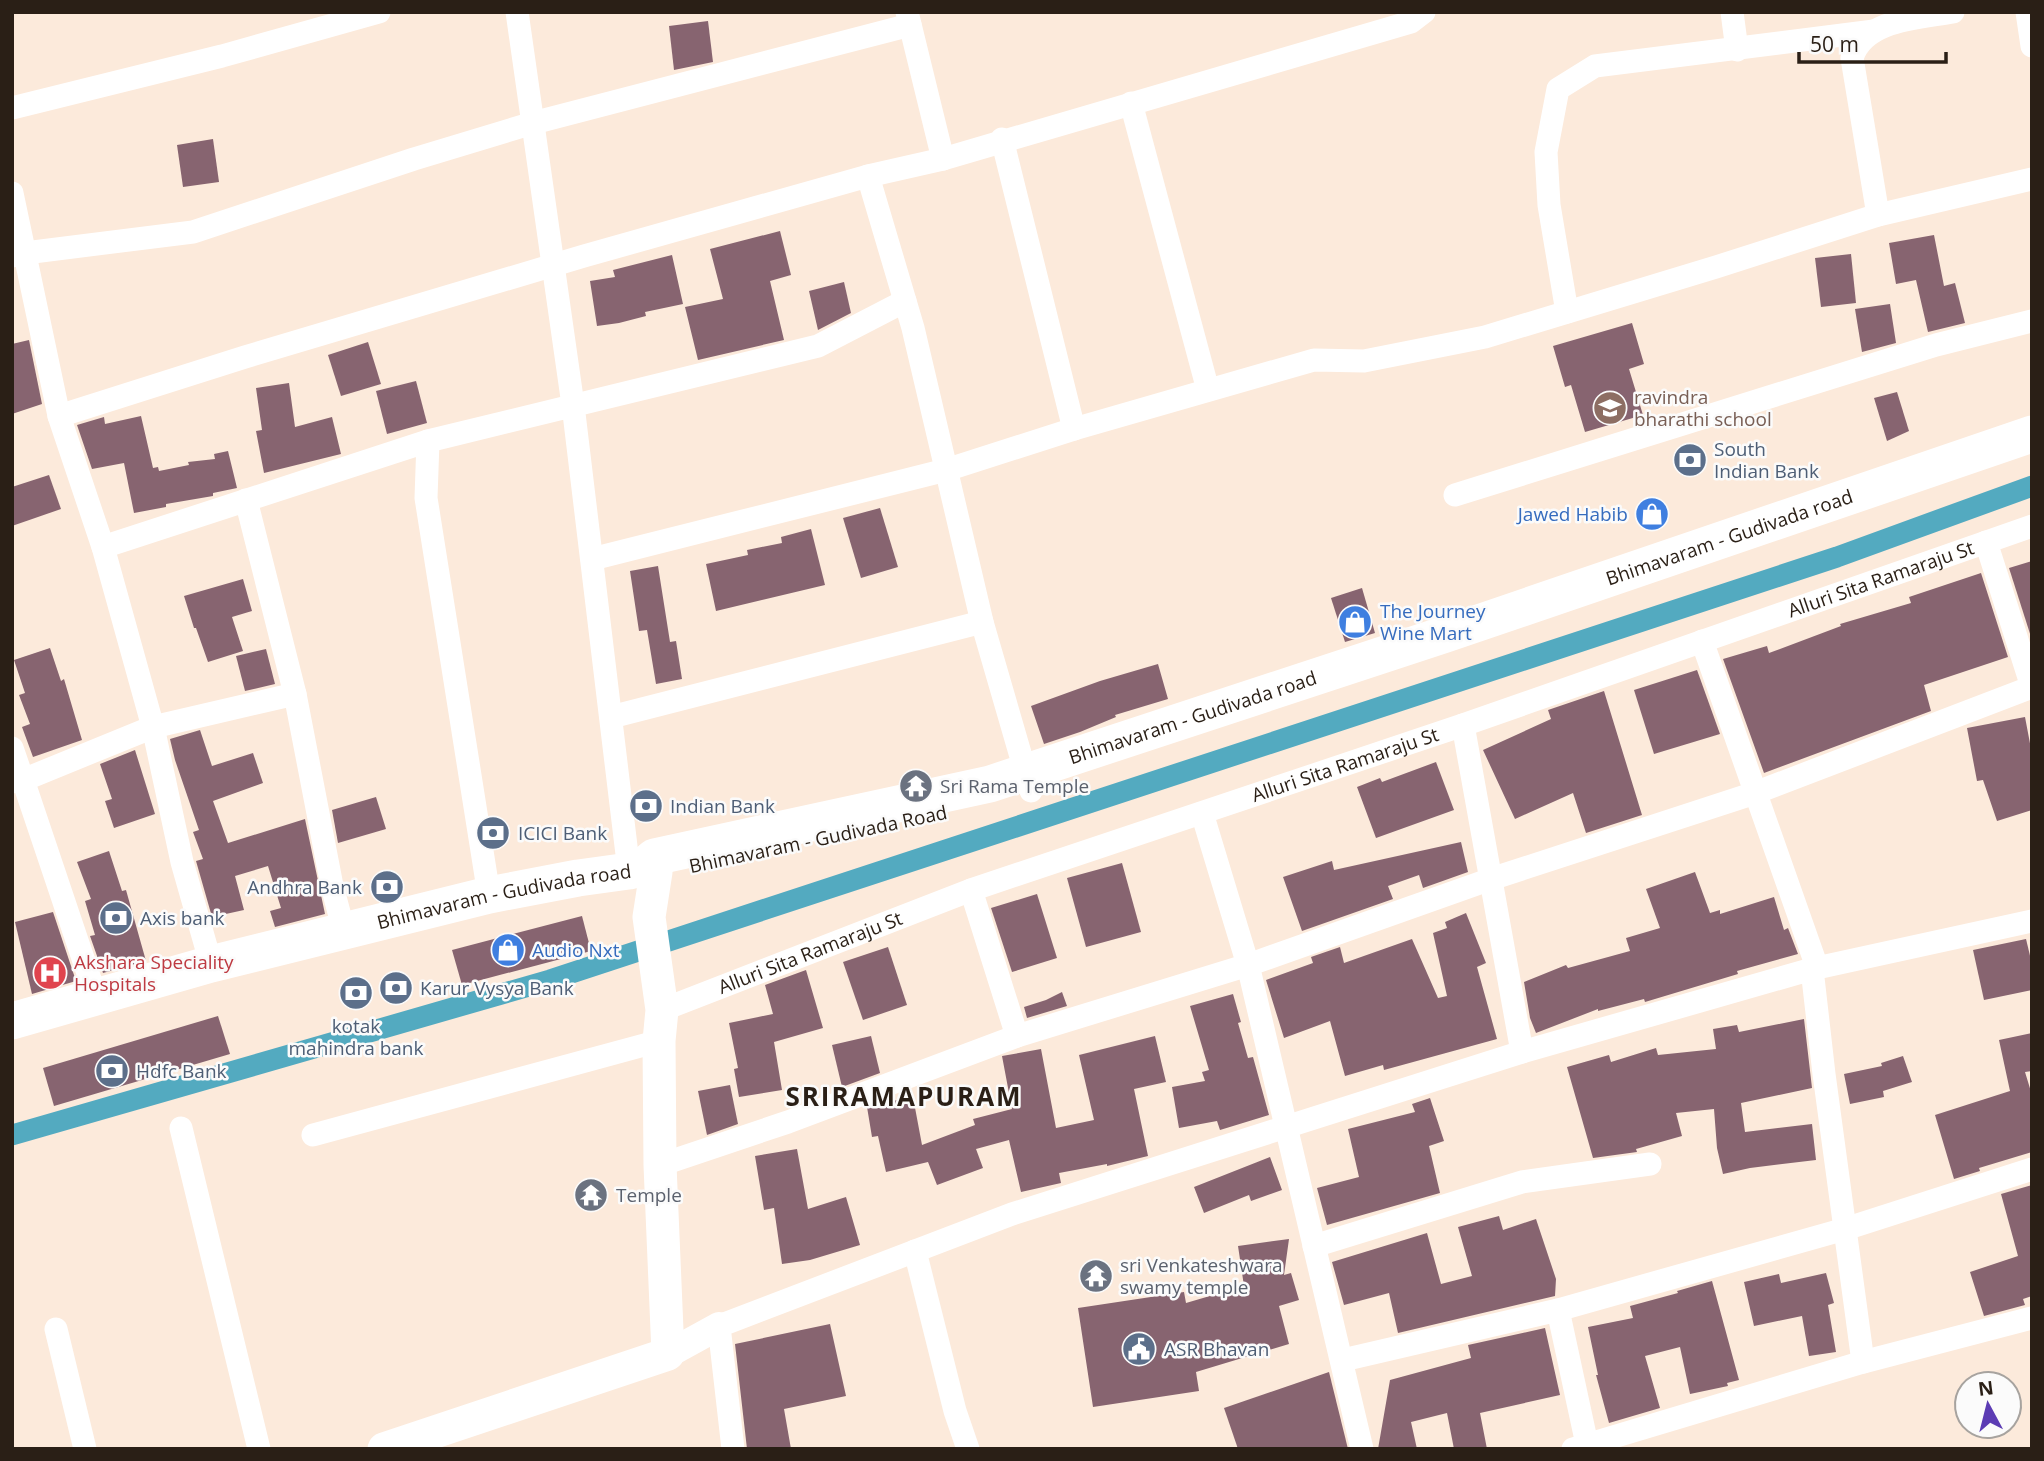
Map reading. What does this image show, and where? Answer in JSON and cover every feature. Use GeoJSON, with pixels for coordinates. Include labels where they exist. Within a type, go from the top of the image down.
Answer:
{"type":"FeatureCollection","features":[{"type":"Feature","properties":{"kind":"main road","name":"Bhimavaram - Gudivada road"},"geometry":{"type":"LineString","coordinates":[[12,1021],[211,964],[489,895],[645,867],[990,784],[1029,781],[1549,609],[2032,434]]}},
{"type":"Feature","properties":{"kind":"main road","name":"Bhimavaram - Gudivada Road"},"geometry":{"type":"LineString","coordinates":[[1549,609],[2032,456]]}},
{"type":"Feature","properties":{"kind":"main road"},"geometry":{"type":"LineString","coordinates":[[392,1448],[651,1360],[660,1165],[661,1012],[645,867]]}},
{"type":"Feature","properties":{"kind":"street"},"geometry":{"type":"LineString","coordinates":[[12,108],[222,56],[379,12]]}},
{"type":"Feature","properties":{"kind":"street"},"geometry":{"type":"LineString","coordinates":[[517,12],[573,405],[611,717],[645,867]]}},
{"type":"Feature","properties":{"kind":"street"},"geometry":{"type":"LineString","coordinates":[[59,416],[553,265],[868,176],[943,159],[1002,139],[1411,22],[1423,12]]}},
{"type":"Feature","properties":{"kind":"street"},"geometry":{"type":"LineString","coordinates":[[1732,12],[1737,50]]}},
{"type":"Feature","properties":{"kind":"street"},"geometry":{"type":"LineString","coordinates":[[1567,312],[1549,205],[1546,152],[1558,89],[1595,66],[1874,31],[1899,22],[1952,12]]}},
{"type":"Feature","properties":{"kind":"street"},"geometry":{"type":"LineString","coordinates":[[2027,12],[2032,46]]}},
{"type":"Feature","properties":{"kind":"street"},"geometry":{"type":"LineString","coordinates":[[19,254],[193,232],[414,159],[908,19],[943,159]]}},
{"type":"Feature","properties":{"kind":"street"},"geometry":{"type":"LineString","coordinates":[[1874,31],[1855,48],[1852,58],[1878,215]]}},
{"type":"Feature","properties":{"kind":"street"},"geometry":{"type":"LineString","coordinates":[[1131,103],[1208,390]]}},
{"type":"Feature","properties":{"kind":"street"},"geometry":{"type":"LineString","coordinates":[[1002,139],[1074,429]]}},
{"type":"Feature","properties":{"kind":"street"},"geometry":{"type":"LineString","coordinates":[[868,176],[905,301],[982,622],[1029,781]]}},
{"type":"Feature","properties":{"kind":"street"},"geometry":{"type":"LineString","coordinates":[[592,559],[946,470],[1074,429],[1314,359],[1364,361],[1485,337],[1878,215],[2032,179]]}},
{"type":"Feature","properties":{"kind":"street"},"geometry":{"type":"LineString","coordinates":[[12,192],[19,254],[59,416],[103,547],[153,727],[182,862],[211,964]]}},
{"type":"Feature","properties":{"kind":"street"},"geometry":{"type":"LineString","coordinates":[[103,547],[428,441],[818,346],[905,301]]}},
{"type":"Feature","properties":{"kind":"street"},"geometry":{"type":"LineString","coordinates":[[1455,495],[1936,345],[2032,321]]}},
{"type":"Feature","properties":{"kind":"street"},"geometry":{"type":"LineString","coordinates":[[428,441],[426,498],[489,895]]}},
{"type":"Feature","properties":{"kind":"street"},"geometry":{"type":"LineString","coordinates":[[246,500],[295,694],[332,886],[344,930]]}},
{"type":"Feature","properties":{"kind":"street","name":"Alluri Sita Ramaraju St"},"geometry":{"type":"LineString","coordinates":[[313,1135],[661,1012],[971,890],[1463,725],[2032,526]]}},
{"type":"Feature","properties":{"kind":"street"},"geometry":{"type":"LineString","coordinates":[[660,1165],[788,1122],[1017,1036],[1248,965],[1490,879],[1755,793],[2032,687],[1986,542]]}},
{"type":"Feature","properties":{"kind":"street"},"geometry":{"type":"LineString","coordinates":[[611,717],[982,622]]}},
{"type":"Feature","properties":{"kind":"street"},"geometry":{"type":"LineString","coordinates":[[1702,641],[1815,968],[1863,1362]]}},
{"type":"Feature","properties":{"kind":"street"},"geometry":{"type":"LineString","coordinates":[[18,781],[153,727],[295,694]]}},
{"type":"Feature","properties":{"kind":"street"},"geometry":{"type":"LineString","coordinates":[[1463,725],[1522,1052]]}},
{"type":"Feature","properties":{"kind":"street"},"geometry":{"type":"LineString","coordinates":[[12,748],[18,781],[96,997]]}},
{"type":"Feature","properties":{"kind":"street"},"geometry":{"type":"LineString","coordinates":[[1202,813],[1248,965],[1362,1449]]}},
{"type":"Feature","properties":{"kind":"street"},"geometry":{"type":"LineString","coordinates":[[971,890],[1017,1036]]}},
{"type":"Feature","properties":{"kind":"street"},"geometry":{"type":"LineString","coordinates":[[651,1360],[719,1326],[1012,1214],[1522,1052],[1815,968],[2032,921]]}},
{"type":"Feature","properties":{"kind":"street"},"geometry":{"type":"LineString","coordinates":[[181,1128],[259,1449]]}},
{"type":"Feature","properties":{"kind":"street"},"geometry":{"type":"LineString","coordinates":[[1314,1246],[1522,1182],[1650,1164]]}},
{"type":"Feature","properties":{"kind":"street"},"geometry":{"type":"LineString","coordinates":[[1343,1360],[1558,1310],[1845,1229],[2032,1169]]}},
{"type":"Feature","properties":{"kind":"street"},"geometry":{"type":"LineString","coordinates":[[915,1251],[955,1411],[968,1449]]}},
{"type":"Feature","properties":{"kind":"street"},"geometry":{"type":"LineString","coordinates":[[1558,1310],[1583,1447],[1863,1362],[2032,1318]]}},
{"type":"Feature","properties":{"kind":"street"},"geometry":{"type":"LineString","coordinates":[[719,1326],[733,1449]]}},
{"type":"Feature","properties":{"kind":"street"},"geometry":{"type":"LineString","coordinates":[[56,1329],[85,1449]]}},
{"type":"Feature","properties":{"kind":"building"},"geometry":{"type":"Polygon","coordinates":[[[708,21],[713,62],[674,70],[669,26],[708,21]]]}},
{"type":"Feature","properties":{"kind":"building"},"geometry":{"type":"Polygon","coordinates":[[[213,139],[219,182],[183,187],[177,145],[213,139]]]}},
{"type":"Feature","properties":{"kind":"building"},"geometry":{"type":"Polygon","coordinates":[[[780,231],[791,275],[770,281],[784,340],[698,360],[685,307],[723,299],[710,249],[780,231]]]}},
{"type":"Feature","properties":{"kind":"building"},"geometry":{"type":"Polygon","coordinates":[[[1934,235],[1944,286],[1955,283],[1965,323],[1928,332],[1916,280],[1896,284],[1889,243],[1934,235]]]}},
{"type":"Feature","properties":{"kind":"building"},"geometry":{"type":"Polygon","coordinates":[[[1851,254],[1856,303],[1821,307],[1815,258],[1851,254]]]}},
{"type":"Feature","properties":{"kind":"building"},"geometry":{"type":"Polygon","coordinates":[[[672,255],[683,304],[645,312],[646,316],[619,323],[597,326],[590,281],[615,277],[613,270],[672,255]]]}},
{"type":"Feature","properties":{"kind":"building"},"geometry":{"type":"Polygon","coordinates":[[[844,282],[851,313],[818,330],[809,291],[844,282]]]}},
{"type":"Feature","properties":{"kind":"building"},"geometry":{"type":"Polygon","coordinates":[[[1890,304],[1896,343],[1862,352],[1855,309],[1890,304]]]}},
{"type":"Feature","properties":{"kind":"building"},"geometry":{"type":"Polygon","coordinates":[[[1632,323],[1644,364],[1629,369],[1643,415],[1585,432],[1571,385],[1565,387],[1553,346],[1632,323]]]}},
{"type":"Feature","properties":{"kind":"building"},"geometry":{"type":"Polygon","coordinates":[[[29,340],[42,404],[12,414],[12,344],[29,340]]]}},
{"type":"Feature","properties":{"kind":"building"},"geometry":{"type":"Polygon","coordinates":[[[368,342],[381,384],[341,396],[328,355],[368,342]]]}},
{"type":"Feature","properties":{"kind":"building"},"geometry":{"type":"Polygon","coordinates":[[[416,381],[427,423],[387,434],[376,391],[416,381]]]}},
{"type":"Feature","properties":{"kind":"building"},"geometry":{"type":"Polygon","coordinates":[[[289,383],[295,427],[332,417],[341,454],[264,473],[256,431],[262,430],[256,388],[289,383]]]}},
{"type":"Feature","properties":{"kind":"building"},"geometry":{"type":"Polygon","coordinates":[[[1897,392],[1909,431],[1887,441],[1874,398],[1897,392]]]}},
{"type":"Feature","properties":{"kind":"building"},"geometry":{"type":"Polygon","coordinates":[[[141,416],[153,468],[158,467],[159,471],[189,465],[188,462],[215,459],[214,454],[228,451],[237,488],[213,493],[213,496],[134,513],[124,463],[92,469],[77,425],[104,417],[105,424],[141,416]]]}},
{"type":"Feature","properties":{"kind":"building"},"geometry":{"type":"Polygon","coordinates":[[[49,475],[61,509],[12,526],[12,487],[49,475]]]}},
{"type":"Feature","properties":{"kind":"building"},"geometry":{"type":"Polygon","coordinates":[[[880,508],[898,567],[861,578],[843,518],[880,508]]]}},
{"type":"Feature","properties":{"kind":"building"},"geometry":{"type":"Polygon","coordinates":[[[811,529],[825,585],[716,611],[706,564],[748,555],[747,550],[782,543],[781,537],[811,529]]]}},
{"type":"Feature","properties":{"kind":"building"},"geometry":{"type":"Polygon","coordinates":[[[2032,561],[2032,640],[2009,568],[2032,561]]]}},
{"type":"Feature","properties":{"kind":"building"},"geometry":{"type":"Polygon","coordinates":[[[658,566],[670,642],[676,641],[682,679],[656,684],[647,630],[639,631],[630,571],[658,566]]]}},
{"type":"Feature","properties":{"kind":"building"},"geometry":{"type":"Polygon","coordinates":[[[1981,573],[2008,657],[1924,685],[1931,711],[1764,773],[1723,659],[1767,646],[1769,653],[1841,626],[1840,624],[1911,603],[1909,597],[1981,573]]]}},
{"type":"Feature","properties":{"kind":"building"},"geometry":{"type":"Polygon","coordinates":[[[243,579],[252,611],[232,617],[243,651],[208,662],[184,596],[243,579]]]}},
{"type":"Feature","properties":{"kind":"building"},"geometry":{"type":"Polygon","coordinates":[[[1362,588],[1375,633],[1345,642],[1331,598],[1362,588]]]}},
{"type":"Feature","properties":{"kind":"building"},"geometry":{"type":"Polygon","coordinates":[[[50,648],[61,681],[64,679],[82,740],[33,757],[22,727],[30,724],[19,695],[25,693],[14,660],[50,648]]]}},
{"type":"Feature","properties":{"kind":"building"},"geometry":{"type":"Polygon","coordinates":[[[266,649],[275,684],[245,691],[236,656],[266,649]]]}},
{"type":"Feature","properties":{"kind":"building"},"geometry":{"type":"Polygon","coordinates":[[[1158,664],[1168,699],[1115,715],[1116,717],[1080,732],[1044,744],[1031,706],[1158,664]]]}},
{"type":"Feature","properties":{"kind":"building"},"geometry":{"type":"Polygon","coordinates":[[[1697,670],[1720,734],[1654,754],[1634,690],[1697,670]]]}},
{"type":"Feature","properties":{"kind":"building"},"geometry":{"type":"Polygon","coordinates":[[[1604,691],[1642,815],[1586,833],[1573,793],[1515,819],[1483,750],[1551,719],[1548,710],[1604,691]]]}},
{"type":"Feature","properties":{"kind":"building"},"geometry":{"type":"Polygon","coordinates":[[[2025,717],[2032,754],[2032,810],[1997,821],[1983,780],[1977,781],[1967,728],[2025,717]]]}},
{"type":"Feature","properties":{"kind":"building"},"geometry":{"type":"Polygon","coordinates":[[[200,730],[212,766],[253,753],[263,783],[213,801],[228,843],[305,819],[325,914],[275,927],[270,911],[281,908],[268,866],[235,876],[244,910],[212,917],[196,861],[203,859],[193,832],[199,830],[170,739],[200,730]]]}},
{"type":"Feature","properties":{"kind":"building"},"geometry":{"type":"Polygon","coordinates":[[[135,750],[155,814],[114,828],[105,801],[112,799],[100,764],[135,750]]]}},
{"type":"Feature","properties":{"kind":"building"},"geometry":{"type":"Polygon","coordinates":[[[1436,762],[1454,810],[1376,838],[1357,787],[1380,778],[1382,782],[1436,762]]]}},
{"type":"Feature","properties":{"kind":"building"},"geometry":{"type":"Polygon","coordinates":[[[376,797],[386,829],[338,843],[332,810],[376,797]]]}},
{"type":"Feature","properties":{"kind":"building"},"geometry":{"type":"Polygon","coordinates":[[[1461,842],[1468,872],[1423,888],[1419,875],[1388,886],[1393,899],[1302,931],[1283,877],[1332,861],[1334,870],[1461,842]]]}},
{"type":"Feature","properties":{"kind":"building"},"geometry":{"type":"Polygon","coordinates":[[[109,851],[122,891],[126,890],[146,961],[103,973],[90,936],[95,935],[85,901],[91,899],[77,862],[109,851]]]}},
{"type":"Feature","properties":{"kind":"building"},"geometry":{"type":"Polygon","coordinates":[[[1122,863],[1141,932],[1086,947],[1067,878],[1122,863]]]}},
{"type":"Feature","properties":{"kind":"building"},"geometry":{"type":"Polygon","coordinates":[[[1695,872],[1710,913],[1720,910],[1720,914],[1774,897],[1784,930],[1788,928],[1798,954],[1645,1002],[1644,999],[1598,1009],[1536,1033],[1530,1018],[1524,982],[1566,965],[1568,968],[1630,951],[1626,938],[1660,928],[1646,889],[1695,872]]]}},
{"type":"Feature","properties":{"kind":"building"},"geometry":{"type":"Polygon","coordinates":[[[1037,894],[1057,958],[1012,972],[991,908],[1037,894]]]}},
{"type":"Feature","properties":{"kind":"building"},"geometry":{"type":"Polygon","coordinates":[[[53,912],[76,981],[32,994],[15,922],[53,912]]]}},
{"type":"Feature","properties":{"kind":"building"},"geometry":{"type":"Polygon","coordinates":[[[1466,913],[1486,963],[1477,967],[1497,1039],[1384,1070],[1383,1065],[1345,1076],[1330,1021],[1284,1038],[1266,980],[1313,963],[1311,957],[1340,947],[1344,963],[1412,939],[1438,998],[1447,996],[1433,933],[1447,928],[1445,922],[1466,913]]]}},
{"type":"Feature","properties":{"kind":"building"},"geometry":{"type":"Polygon","coordinates":[[[582,916],[591,951],[462,985],[452,950],[582,916]]]}},
{"type":"Feature","properties":{"kind":"building"},"geometry":{"type":"Polygon","coordinates":[[[2026,939],[2032,964],[2032,990],[1984,1000],[1973,950],[2026,939]]]}},
{"type":"Feature","properties":{"kind":"building"},"geometry":{"type":"Polygon","coordinates":[[[888,947],[907,1005],[863,1020],[843,962],[888,947]]]}},
{"type":"Feature","properties":{"kind":"building"},"geometry":{"type":"Polygon","coordinates":[[[806,970],[823,1028],[774,1042],[782,1090],[739,1097],[734,1069],[738,1068],[729,1023],[773,1014],[765,985],[806,970]]]}},
{"type":"Feature","properties":{"kind":"building"},"geometry":{"type":"Polygon","coordinates":[[[1062,992],[1067,1006],[1027,1018],[1024,1007],[1062,992]]]}},
{"type":"Feature","properties":{"kind":"building"},"geometry":{"type":"Polygon","coordinates":[[[1233,994],[1248,1058],[1253,1057],[1269,1115],[1220,1130],[1217,1121],[1179,1128],[1172,1087],[1205,1081],[1202,1072],[1209,1070],[1190,1006],[1233,994]]]}},
{"type":"Feature","properties":{"kind":"building"},"geometry":{"type":"Polygon","coordinates":[[[218,1016],[230,1054],[54,1106],[43,1068],[218,1016]]]}},
{"type":"Feature","properties":{"kind":"building"},"geometry":{"type":"Polygon","coordinates":[[[1804,1019],[1812,1088],[1741,1103],[1745,1132],[1812,1124],[1816,1160],[1723,1174],[1717,1148],[1714,1109],[1676,1113],[1682,1136],[1636,1149],[1637,1152],[1593,1158],[1567,1067],[1609,1055],[1611,1062],[1656,1048],[1658,1055],[1716,1049],[1713,1029],[1737,1025],[1739,1032],[1804,1019]]]}},
{"type":"Feature","properties":{"kind":"building"},"geometry":{"type":"Polygon","coordinates":[[[2032,1033],[2032,1071],[2025,1072],[2032,1095],[2032,1152],[1979,1168],[1980,1171],[1954,1179],[1935,1115],[2010,1091],[1999,1040],[2032,1033]]]}},
{"type":"Feature","properties":{"kind":"building"},"geometry":{"type":"Polygon","coordinates":[[[871,1036],[880,1073],[842,1087],[832,1045],[871,1036]]]}},
{"type":"Feature","properties":{"kind":"building"},"geometry":{"type":"Polygon","coordinates":[[[1155,1036],[1166,1082],[1134,1089],[1148,1156],[1107,1166],[1059,1173],[1061,1183],[1021,1192],[1009,1140],[976,1149],[983,1168],[937,1185],[928,1162],[886,1172],[878,1136],[872,1137],[867,1107],[886,1100],[913,1097],[922,1145],[975,1125],[973,1119],[1012,1109],[1002,1056],[1041,1049],[1056,1128],[1094,1120],[1079,1055],[1155,1036]]]}},
{"type":"Feature","properties":{"kind":"building"},"geometry":{"type":"Polygon","coordinates":[[[1903,1056],[1912,1082],[1883,1091],[1884,1097],[1850,1104],[1844,1074],[1882,1066],[1881,1063],[1903,1056]]]}},
{"type":"Feature","properties":{"kind":"building"},"geometry":{"type":"Polygon","coordinates":[[[730,1085],[738,1124],[707,1135],[698,1091],[730,1085]]]}},
{"type":"Feature","properties":{"kind":"building"},"geometry":{"type":"Polygon","coordinates":[[[1430,1098],[1444,1141],[1429,1146],[1440,1193],[1327,1225],[1317,1188],[1359,1177],[1348,1129],[1415,1112],[1412,1104],[1430,1098]]]}},
{"type":"Feature","properties":{"kind":"building"},"geometry":{"type":"Polygon","coordinates":[[[797,1149],[808,1209],[846,1197],[860,1245],[810,1260],[782,1264],[774,1208],[764,1210],[755,1156],[797,1149]]]}},
{"type":"Feature","properties":{"kind":"building"},"geometry":{"type":"Polygon","coordinates":[[[1270,1157],[1282,1190],[1251,1201],[1249,1195],[1204,1213],[1194,1187],[1270,1157]]]}},
{"type":"Feature","properties":{"kind":"building"},"geometry":{"type":"Polygon","coordinates":[[[2032,1185],[2032,1296],[2023,1299],[2025,1305],[1984,1316],[1970,1272],[2018,1256],[2001,1194],[2032,1185]]]}},
{"type":"Feature","properties":{"kind":"building"},"geometry":{"type":"Polygon","coordinates":[[[1499,1216],[1503,1230],[1536,1219],[1556,1279],[1555,1296],[1398,1333],[1389,1293],[1344,1305],[1332,1262],[1427,1233],[1441,1284],[1472,1276],[1458,1227],[1499,1216]]]}},
{"type":"Feature","properties":{"kind":"building"},"geometry":{"type":"Polygon","coordinates":[[[1289,1239],[1284,1275],[1291,1273],[1299,1300],[1279,1306],[1289,1344],[1196,1372],[1199,1391],[1093,1407],[1078,1308],[1184,1292],[1186,1303],[1244,1286],[1238,1246],[1289,1239]]]}},
{"type":"Feature","properties":{"kind":"building"},"geometry":{"type":"Polygon","coordinates":[[[1826,1273],[1834,1303],[1828,1305],[1836,1352],[1809,1356],[1802,1316],[1754,1326],[1744,1282],[1779,1274],[1781,1283],[1826,1273]]]}},
{"type":"Feature","properties":{"kind":"building"},"geometry":{"type":"Polygon","coordinates":[[[1712,1281],[1739,1380],[1727,1383],[1728,1386],[1690,1394],[1680,1347],[1645,1356],[1660,1408],[1609,1423],[1596,1375],[1588,1327],[1633,1318],[1630,1306],[1712,1281]]]}},
{"type":"Feature","properties":{"kind":"building"},"geometry":{"type":"Polygon","coordinates":[[[830,1324],[846,1396],[784,1409],[791,1449],[747,1449],[735,1344],[830,1324]]]}},
{"type":"Feature","properties":{"kind":"building"},"geometry":{"type":"Polygon","coordinates":[[[1545,1328],[1560,1395],[1480,1413],[1487,1449],[1454,1449],[1447,1413],[1411,1422],[1417,1449],[1378,1449],[1390,1380],[1471,1358],[1468,1345],[1545,1328]]]}},
{"type":"Feature","properties":{"kind":"building"},"geometry":{"type":"Polygon","coordinates":[[[1329,1372],[1348,1449],[1238,1449],[1224,1408],[1329,1372]]]}},
{"type":"Feature","properties":{"kind":"waterway"},"geometry":{"type":"LineString","coordinates":[[12,1135],[550,980],[1837,557],[2032,486]]}},
{"type":"Feature","properties":{"kind":"place","name":"ravindra bharathi school"},"geometry":{"type":"Point","coordinates":[1610,408]}},
{"type":"Feature","properties":{"kind":"place","name":"South Indian Bank"},"geometry":{"type":"Point","coordinates":[1690,460]}},
{"type":"Feature","properties":{"kind":"place","name":"Jawed Habib"},"geometry":{"type":"Point","coordinates":[1652,514]}},
{"type":"Feature","properties":{"kind":"place","name":"The Journey Wine Mart"},"geometry":{"type":"Point","coordinates":[1355,622]}},
{"type":"Feature","properties":{"kind":"place","name":"Sri Rama Temple"},"geometry":{"type":"Point","coordinates":[916,786]}},
{"type":"Feature","properties":{"kind":"place","name":"Indian Bank"},"geometry":{"type":"Point","coordinates":[646,806]}},
{"type":"Feature","properties":{"kind":"place","name":"ICICI Bank"},"geometry":{"type":"Point","coordinates":[493,833]}},
{"type":"Feature","properties":{"kind":"place","name":"Andhra Bank"},"geometry":{"type":"Point","coordinates":[387,887]}},
{"type":"Feature","properties":{"kind":"place","name":"Axis bank"},"geometry":{"type":"Point","coordinates":[116,918]}},
{"type":"Feature","properties":{"kind":"place","name":"Audio Nxt"},"geometry":{"type":"Point","coordinates":[508,950]}},
{"type":"Feature","properties":{"kind":"place","name":"Akshara Speciality Hospitals"},"geometry":{"type":"Point","coordinates":[50,973]}},
{"type":"Feature","properties":{"kind":"place","name":"Karur Vysya Bank"},"geometry":{"type":"Point","coordinates":[396,988]}},
{"type":"Feature","properties":{"kind":"place","name":"kotak mahindra bank"},"geometry":{"type":"Point","coordinates":[356,993]}},
{"type":"Feature","properties":{"kind":"place","name":"Hdfc Bank"},"geometry":{"type":"Point","coordinates":[112,1071]}},
{"type":"Feature","properties":{"kind":"place","name":"Temple"},"geometry":{"type":"Point","coordinates":[591,1195]}},
{"type":"Feature","properties":{"kind":"place","name":"sri Venkateshwara swamy temple"},"geometry":{"type":"Point","coordinates":[1096,1276]}},
{"type":"Feature","properties":{"kind":"place","name":"ASR Bhavan"},"geometry":{"type":"Point","coordinates":[1139,1349]}},
{"type":"Feature","properties":{"kind":"district","name":"SRIRAMAPURAM"},"geometry":{"type":"Point","coordinates":[904,1096]}}]}
